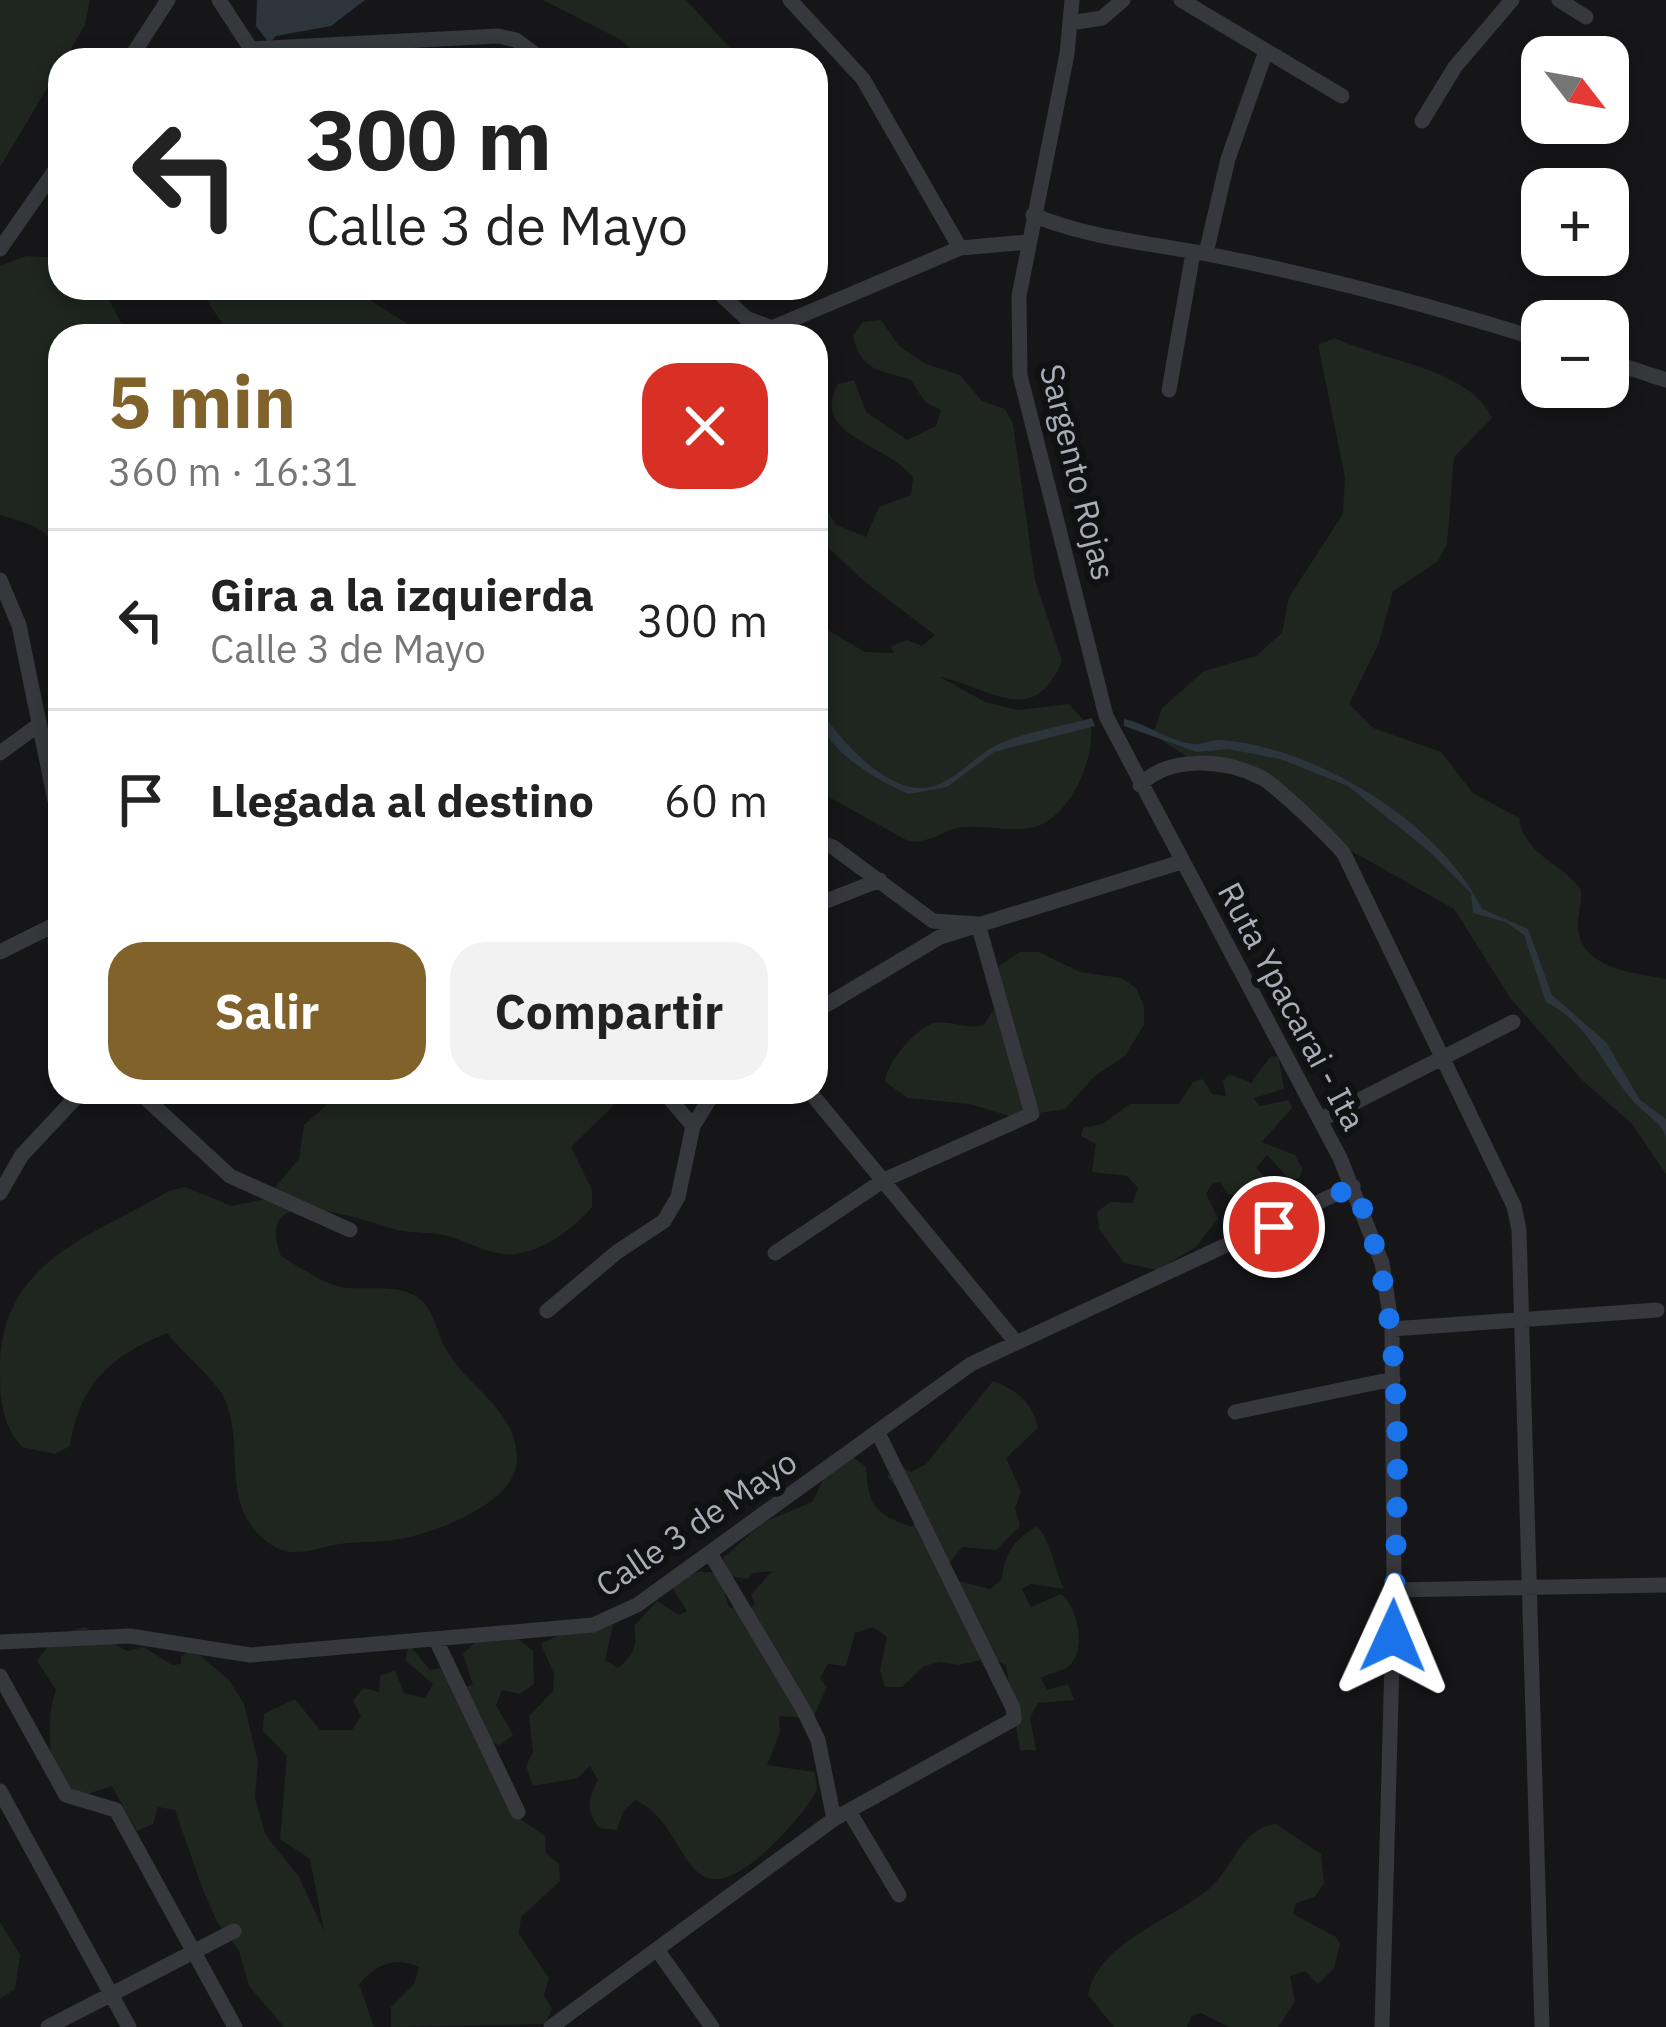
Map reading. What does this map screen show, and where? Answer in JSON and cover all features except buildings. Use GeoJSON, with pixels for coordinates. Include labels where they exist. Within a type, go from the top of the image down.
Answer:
{"type":"FeatureCollection","features":[{"type":"Feature","properties":{"kind":"street"},"geometry":{"type":"LineString","coordinates":[[219,0],[250,48]]}},
{"type":"Feature","properties":{"kind":"street"},"geometry":{"type":"LineString","coordinates":[[790,0],[863,79],[960,248]]}},
{"type":"Feature","properties":{"kind":"street","name":"Sargento Rojas"},"geometry":{"type":"LineString","coordinates":[[1072,0],[1016,335],[1020,375],[1116,743]]}},
{"type":"Feature","properties":{"kind":"street"},"geometry":{"type":"LineString","coordinates":[[1070,23],[1102,18],[1123,0]]}},
{"type":"Feature","properties":{"kind":"street"},"geometry":{"type":"LineString","coordinates":[[1181,0],[1342,96]]}},
{"type":"Feature","properties":{"kind":"street"},"geometry":{"type":"LineString","coordinates":[[1421,121],[1455,67],[1512,0]]}},
{"type":"Feature","properties":{"kind":"street"},"geometry":{"type":"LineString","coordinates":[[1559,0],[1586,17]]}},
{"type":"Feature","properties":{"kind":"street"},"geometry":{"type":"LineString","coordinates":[[136,48],[167,1]]}},
{"type":"Feature","properties":{"kind":"street"},"geometry":{"type":"LineString","coordinates":[[267,48],[498,36],[527,48]]}},
{"type":"Feature","properties":{"kind":"street"},"geometry":{"type":"LineString","coordinates":[[1169,390],[1199,253],[1266,51]]}},
{"type":"Feature","properties":{"kind":"street"},"geometry":{"type":"LineString","coordinates":[[0,248],[48,180]]}},
{"type":"Feature","properties":{"kind":"street"},"geometry":{"type":"LineString","coordinates":[[1033,215],[1092,234],[1425,304],[1521,334]]}},
{"type":"Feature","properties":{"kind":"street"},"geometry":{"type":"LineString","coordinates":[[781,324],[960,248],[1028,242]]}},
{"type":"Feature","properties":{"kind":"street"},"geometry":{"type":"LineString","coordinates":[[726,300],[746,319],[760,324]]}},
{"type":"Feature","properties":{"kind":"street"},"geometry":{"type":"LineString","coordinates":[[1629,368],[1666,380]]}},
{"type":"Feature","properties":{"kind":"street"},"geometry":{"type":"LineString","coordinates":[[0,580],[19,625],[48,773]]}},
{"type":"Feature","properties":{"kind":"street"},"geometry":{"type":"LineString","coordinates":[[0,753],[37,726]]}},
{"type":"Feature","properties":{"kind":"street","name":"Ruta Ypacarai - Ita"},"geometry":{"type":"LineString","coordinates":[[1116,743],[1320,1120],[1353,1186],[1382,1263],[1392,1330],[1394,1590],[1382,2027]]}},
{"type":"Feature","properties":{"kind":"street"},"geometry":{"type":"LineString","coordinates":[[1140,785],[1154,770],[1174,763],[1257,775],[1329,836],[1344,854],[1515,1209],[1512,1320],[1528,1586],[1542,2027]]}},
{"type":"Feature","properties":{"kind":"street"},"geometry":{"type":"LineString","coordinates":[[828,848],[933,921],[978,924]]}},
{"type":"Feature","properties":{"kind":"street"},"geometry":{"type":"LineString","coordinates":[[828,1004],[940,937],[1181,862]]}},
{"type":"Feature","properties":{"kind":"street"},"geometry":{"type":"LineString","coordinates":[[828,900],[880,880]]}},
{"type":"Feature","properties":{"kind":"street"},"geometry":{"type":"LineString","coordinates":[[775,1253],[884,1180],[1032,1114],[978,924]]}},
{"type":"Feature","properties":{"kind":"street"},"geometry":{"type":"LineString","coordinates":[[0,952],[48,928]]}},
{"type":"Feature","properties":{"kind":"street"},"geometry":{"type":"LineString","coordinates":[[1320,1120],[1513,1022]]}},
{"type":"Feature","properties":{"kind":"street"},"geometry":{"type":"LineString","coordinates":[[0,1193],[22,1155],[70,1104]]}},
{"type":"Feature","properties":{"kind":"street"},"geometry":{"type":"LineString","coordinates":[[152,1104],[230,1176],[350,1230]]}},
{"type":"Feature","properties":{"kind":"street"},"geometry":{"type":"LineString","coordinates":[[674,1104],[693,1126]]}},
{"type":"Feature","properties":{"kind":"street"},"geometry":{"type":"LineString","coordinates":[[547,1311],[617,1252],[664,1221],[678,1197],[693,1126],[707,1104]]}},
{"type":"Feature","properties":{"kind":"street"},"geometry":{"type":"LineString","coordinates":[[820,1104],[1015,1341]]}},
{"type":"Feature","properties":{"kind":"street","name":"Calle 3 de Mayo"},"geometry":{"type":"LineString","coordinates":[[0,1642],[130,1636],[250,1655],[593,1625],[637,1605],[971,1364],[1353,1186]]}},
{"type":"Feature","properties":{"kind":"street"},"geometry":{"type":"LineString","coordinates":[[1392,1330],[1657,1310]]}},
{"type":"Feature","properties":{"kind":"street"},"geometry":{"type":"LineString","coordinates":[[1235,1412],[1393,1379]]}},
{"type":"Feature","properties":{"kind":"street"},"geometry":{"type":"LineString","coordinates":[[558,2025],[842,1815],[1014,1719],[1013,1708],[878,1433]]}},
{"type":"Feature","properties":{"kind":"street"},"geometry":{"type":"LineString","coordinates":[[710,1552],[803,1709],[842,1815],[899,1895]]}},
{"type":"Feature","properties":{"kind":"street"},"geometry":{"type":"LineString","coordinates":[[1394,1590],[1666,1585]]}},
{"type":"Feature","properties":{"kind":"street"},"geometry":{"type":"LineString","coordinates":[[436,1640],[518,1812]]}},
{"type":"Feature","properties":{"kind":"street"},"geometry":{"type":"LineString","coordinates":[[0,1676],[66,1795],[116,1810],[235,2027]]}},
{"type":"Feature","properties":{"kind":"street"},"geometry":{"type":"LineString","coordinates":[[0,1791],[129,2027]]}},
{"type":"Feature","properties":{"kind":"street"},"geometry":{"type":"LineString","coordinates":[[48,2027],[234,1931]]}},
{"type":"Feature","properties":{"kind":"street"},"geometry":{"type":"LineString","coordinates":[[658,1952],[712,2027]]}},
{"type":"Feature","properties":{"kind":"shaded area"},"geometry":{"type":"Polygon","coordinates":[[[0,0],[90,0],[85,25],[71,48],[48,48],[48,87],[0,167],[0,0]]]}},
{"type":"Feature","properties":{"kind":"shaded area"},"geometry":{"type":"Polygon","coordinates":[[[257,0],[365,0],[331,26],[276,36],[269,43],[256,26],[257,0]]]}},
{"type":"Feature","properties":{"kind":"shaded area"},"geometry":{"type":"Polygon","coordinates":[[[543,0],[686,0],[730,48],[630,48],[543,0]]]}},
{"type":"Feature","properties":{"kind":"shaded area"},"geometry":{"type":"Polygon","coordinates":[[[26,256],[48,257],[48,300],[109,300],[122,324],[48,324],[48,537],[0,515],[0,266],[26,256]]]}},
{"type":"Feature","properties":{"kind":"shaded area"},"geometry":{"type":"Polygon","coordinates":[[[207,300],[370,300],[408,324],[222,324],[207,300]]]}},
{"type":"Feature","properties":{"kind":"shaded area"},"geometry":{"type":"Polygon","coordinates":[[[881,320],[899,346],[926,364],[960,375],[982,401],[1005,409],[1013,424],[1035,580],[1062,661],[1038,694],[1024,699],[1008,699],[940,677],[985,702],[1018,710],[1069,704],[1091,729],[1088,758],[1076,789],[1056,815],[1030,828],[963,827],[908,841],[828,797],[828,630],[865,652],[894,653],[891,646],[907,640],[922,646],[935,635],[828,547],[828,512],[836,525],[866,537],[879,507],[911,495],[913,478],[843,428],[834,416],[832,402],[838,384],[854,380],[866,412],[907,440],[936,426],[941,410],[925,402],[911,380],[867,363],[853,335],[863,322],[881,320]]]}},
{"type":"Feature","properties":{"kind":"shaded area"},"geometry":{"type":"Polygon","coordinates":[[[1335,338],[1445,377],[1481,401],[1492,418],[1454,457],[1447,544],[1438,561],[1393,591],[1379,643],[1349,704],[1373,728],[1441,752],[1473,793],[1519,818],[1528,842],[1581,890],[1578,929],[1589,953],[1612,967],[1666,979],[1666,1174],[1632,1124],[1582,1080],[1511,999],[1454,909],[1318,832],[1290,790],[1275,780],[1195,762],[1153,734],[1162,708],[1204,671],[1256,656],[1282,633],[1289,597],[1343,514],[1345,477],[1318,345],[1335,338]]]}},
{"type":"Feature","properties":{"kind":"shaded area"},"geometry":{"type":"Polygon","coordinates":[[[1092,718],[1095,726],[994,752],[947,787],[909,794],[864,770],[828,736],[828,720],[875,770],[890,780],[921,788],[941,783],[1016,737],[1092,718]]]}},
{"type":"Feature","properties":{"kind":"shaded area"},"geometry":{"type":"Polygon","coordinates":[[[1124,719],[1185,743],[1221,740],[1296,757],[1372,795],[1406,820],[1463,877],[1482,909],[1528,929],[1552,995],[1606,1042],[1640,1100],[1666,1119],[1666,1137],[1574,1022],[1546,1002],[1524,935],[1506,922],[1473,913],[1471,893],[1430,852],[1348,786],[1280,759],[1228,749],[1197,752],[1124,726],[1124,719]]]}},
{"type":"Feature","properties":{"kind":"shaded area"},"geometry":{"type":"Polygon","coordinates":[[[1020,952],[1039,952],[1080,972],[1122,978],[1136,988],[1144,1006],[1144,1025],[1125,1056],[1095,1076],[1065,1109],[1013,1117],[969,1104],[908,1098],[885,1082],[896,1057],[926,1026],[940,1022],[984,1025],[999,1001],[999,966],[1020,952]]]}},
{"type":"Feature","properties":{"kind":"shaded area"},"geometry":{"type":"Polygon","coordinates":[[[1278,1056],[1284,1089],[1254,1098],[1259,1106],[1289,1100],[1292,1108],[1262,1142],[1295,1155],[1303,1170],[1299,1178],[1290,1180],[1267,1155],[1256,1168],[1270,1182],[1267,1192],[1229,1195],[1220,1182],[1212,1184],[1206,1194],[1218,1218],[1196,1247],[1157,1270],[1124,1263],[1099,1229],[1097,1212],[1110,1202],[1132,1203],[1138,1188],[1127,1176],[1092,1172],[1096,1144],[1081,1136],[1083,1128],[1102,1124],[1130,1104],[1179,1104],[1193,1082],[1203,1079],[1212,1094],[1226,1096],[1223,1081],[1229,1074],[1251,1083],[1270,1057],[1278,1056]]]}},
{"type":"Feature","properties":{"kind":"shaded area"},"geometry":{"type":"Polygon","coordinates":[[[328,1104],[613,1104],[571,1147],[592,1190],[592,1207],[568,1230],[536,1249],[495,1253],[443,1235],[397,1230],[317,1210],[297,1210],[282,1217],[276,1231],[281,1256],[321,1279],[346,1288],[408,1292],[425,1304],[448,1353],[509,1427],[517,1458],[505,1488],[475,1512],[420,1534],[304,1552],[278,1549],[254,1530],[244,1514],[231,1421],[222,1394],[167,1333],[129,1352],[100,1375],[81,1406],[70,1446],[55,1454],[22,1447],[3,1411],[0,1369],[4,1332],[15,1302],[33,1277],[81,1239],[169,1191],[185,1187],[232,1206],[265,1199],[299,1159],[304,1125],[328,1104]]]}},
{"type":"Feature","properties":{"kind":"shaded area"},"geometry":{"type":"Polygon","coordinates":[[[993,1381],[1023,1398],[1038,1428],[1006,1458],[1021,1491],[1015,1508],[1020,1526],[996,1550],[962,1547],[948,1565],[955,1580],[990,1589],[1002,1579],[1008,1554],[1023,1536],[1037,1526],[1046,1540],[1064,1589],[1031,1584],[1022,1589],[1031,1607],[1061,1594],[1072,1608],[1079,1640],[1069,1666],[1041,1678],[1047,1690],[1068,1684],[1074,1700],[1038,1703],[1030,1718],[1036,1750],[1020,1750],[1006,1665],[991,1658],[958,1665],[940,1662],[924,1666],[902,1687],[885,1687],[880,1671],[887,1637],[873,1627],[855,1633],[846,1666],[828,1664],[820,1678],[827,1687],[813,1718],[779,1716],[780,1732],[767,1765],[815,1772],[817,1789],[778,1839],[737,1872],[717,1879],[702,1875],[653,1812],[635,1800],[623,1812],[617,1830],[599,1828],[590,1810],[598,1780],[590,1766],[578,1778],[533,1786],[526,1766],[533,1752],[529,1716],[553,1691],[554,1674],[541,1644],[583,1624],[613,1625],[605,1660],[618,1668],[634,1650],[634,1626],[657,1601],[679,1615],[687,1611],[673,1589],[683,1578],[699,1572],[719,1574],[729,1607],[745,1611],[755,1605],[751,1595],[772,1571],[753,1573],[747,1579],[729,1576],[723,1558],[764,1522],[812,1502],[828,1471],[853,1457],[866,1467],[876,1507],[912,1527],[921,1513],[887,1477],[896,1464],[911,1472],[926,1464],[993,1381]]]}},
{"type":"Feature","properties":{"kind":"shaded area"},"geometry":{"type":"Polygon","coordinates":[[[85,1627],[127,1651],[144,1647],[172,1665],[181,1664],[181,1657],[191,1648],[229,1680],[244,1704],[258,1762],[255,1797],[265,1834],[299,1877],[324,1931],[310,1859],[280,1839],[287,1756],[263,1731],[264,1714],[295,1699],[320,1730],[352,1730],[361,1716],[353,1701],[363,1688],[379,1692],[380,1676],[395,1670],[404,1693],[425,1698],[433,1684],[405,1660],[409,1644],[430,1670],[442,1668],[456,1688],[473,1685],[463,1654],[488,1629],[505,1628],[533,1651],[534,1684],[520,1694],[502,1690],[496,1705],[513,1735],[499,1746],[486,1737],[517,1817],[545,1836],[546,1853],[559,1864],[560,1881],[521,1917],[519,1934],[549,1978],[544,1995],[552,2009],[545,2024],[391,2027],[391,2007],[414,1984],[419,1967],[394,1962],[359,1984],[374,2027],[284,2027],[249,1986],[239,1950],[217,1922],[203,1890],[175,1810],[158,1807],[153,1824],[137,1831],[112,1786],[78,1797],[49,1776],[56,1690],[37,1661],[56,1635],[85,1627]]]}},
{"type":"Feature","properties":{"kind":"shaded area"},"geometry":{"type":"Polygon","coordinates":[[[1276,1824],[1321,1854],[1324,1883],[1315,1897],[1296,1903],[1293,1914],[1336,1937],[1340,1944],[1334,1968],[1318,1984],[1305,1971],[1290,1976],[1295,2002],[1278,2027],[1229,2027],[1201,2013],[1192,2016],[1187,2027],[1114,2027],[1088,1995],[1106,1960],[1211,1887],[1255,1832],[1276,1824]]]}},
{"type":"Feature","properties":{"kind":"shaded area"},"geometry":{"type":"Polygon","coordinates":[[[0,1922],[20,1955],[15,1989],[0,1999],[0,1922]]]}},
{"type":"Feature","properties":{"kind":"route"},"geometry":{"type":"LineString","coordinates":[[1274,1227],[1353,1186],[1382,1263],[1392,1330],[1393,1636]]}}]}
